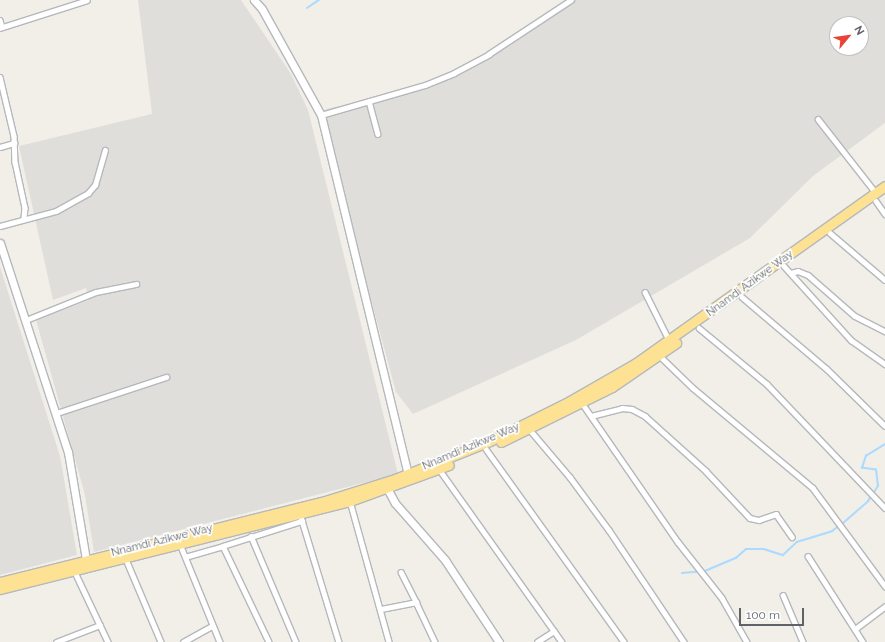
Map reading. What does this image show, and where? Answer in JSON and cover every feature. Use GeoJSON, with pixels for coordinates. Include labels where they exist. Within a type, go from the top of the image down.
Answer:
{"type":"FeatureCollection","features":[{"type":"Feature","properties":{"kind":"highway","name":"Nnamdi Azikwe Way"},"geometry":{"type":"LineString","coordinates":[[0,589],[180,544],[301,517],[439,469],[530,430],[612,387],[699,328],[879,196],[885,186]]}},
{"type":"Feature","properties":{"kind":"highway","name":"Nnamdi Azikwe Way"},"geometry":{"type":"LineString","coordinates":[[0,582],[328,500],[408,474],[531,422],[570,402],[669,341],[879,196]]}},
{"type":"Feature","properties":{"kind":"street"},"geometry":{"type":"LineString","coordinates":[[0,20],[1,28],[87,0]]}},
{"type":"Feature","properties":{"kind":"street"},"geometry":{"type":"LineString","coordinates":[[254,0],[262,9],[321,115],[408,474]]}},
{"type":"Feature","properties":{"kind":"street"},"geometry":{"type":"LineString","coordinates":[[321,115],[425,85],[454,73],[489,54],[571,0]]}},
{"type":"Feature","properties":{"kind":"street"},"geometry":{"type":"LineString","coordinates":[[0,78],[7,100],[25,208],[24,218]]}},
{"type":"Feature","properties":{"kind":"street"},"geometry":{"type":"LineString","coordinates":[[369,102],[378,134]]}},
{"type":"Feature","properties":{"kind":"street"},"geometry":{"type":"LineString","coordinates":[[818,119],[879,196],[885,214]]}},
{"type":"Feature","properties":{"kind":"street"},"geometry":{"type":"LineString","coordinates":[[0,147],[14,143]]}},
{"type":"Feature","properties":{"kind":"street"},"geometry":{"type":"LineString","coordinates":[[0,226],[24,218],[56,211],[88,193],[95,185],[105,150]]}},
{"type":"Feature","properties":{"kind":"street"},"geometry":{"type":"LineString","coordinates":[[830,233],[885,280]]}},
{"type":"Feature","properties":{"kind":"street"},"geometry":{"type":"LineString","coordinates":[[0,243],[68,452],[86,560]]}},
{"type":"Feature","properties":{"kind":"street"},"geometry":{"type":"LineString","coordinates":[[784,266],[851,340],[885,364]]}},
{"type":"Feature","properties":{"kind":"street"},"geometry":{"type":"LineString","coordinates":[[791,273],[798,271],[808,275],[855,316],[885,331]]}},
{"type":"Feature","properties":{"kind":"street"},"geometry":{"type":"LineString","coordinates":[[26,320],[96,292],[136,284]]}},
{"type":"Feature","properties":{"kind":"street"},"geometry":{"type":"LineString","coordinates":[[645,292],[669,341]]}},
{"type":"Feature","properties":{"kind":"street"},"geometry":{"type":"LineString","coordinates":[[742,297],[827,368],[885,426]]}},
{"type":"Feature","properties":{"kind":"street"},"geometry":{"type":"LineString","coordinates":[[699,328],[768,384],[885,508]]}},
{"type":"Feature","properties":{"kind":"street"},"geometry":{"type":"LineString","coordinates":[[659,355],[693,388],[813,488],[885,586]]}},
{"type":"Feature","properties":{"kind":"street"},"geometry":{"type":"LineString","coordinates":[[56,413],[166,377]]}},
{"type":"Feature","properties":{"kind":"street"},"geometry":{"type":"LineString","coordinates":[[582,403],[698,569],[729,609],[747,642]]}},
{"type":"Feature","properties":{"kind":"street"},"geometry":{"type":"LineString","coordinates":[[590,416],[622,408],[639,412],[706,471],[750,518],[759,520],[776,514],[792,537]]}},
{"type":"Feature","properties":{"kind":"street"},"geometry":{"type":"LineString","coordinates":[[530,430],[605,524],[684,642]]}},
{"type":"Feature","properties":{"kind":"street"},"geometry":{"type":"LineString","coordinates":[[486,449],[624,642]]}},
{"type":"Feature","properties":{"kind":"street"},"geometry":{"type":"LineString","coordinates":[[439,469],[562,642]]}},
{"type":"Feature","properties":{"kind":"street"},"geometry":{"type":"LineString","coordinates":[[387,488],[395,503],[445,560],[499,642]]}},
{"type":"Feature","properties":{"kind":"street"},"geometry":{"type":"LineString","coordinates":[[350,501],[390,642]]}},
{"type":"Feature","properties":{"kind":"street"},"geometry":{"type":"LineString","coordinates":[[185,557],[223,546],[301,517],[339,642]]}},
{"type":"Feature","properties":{"kind":"street"},"geometry":{"type":"LineString","coordinates":[[251,536],[296,642]]}},
{"type":"Feature","properties":{"kind":"street"},"geometry":{"type":"LineString","coordinates":[[180,544],[212,626],[220,642]]}},
{"type":"Feature","properties":{"kind":"street"},"geometry":{"type":"LineString","coordinates":[[223,546],[269,642]]}},
{"type":"Feature","properties":{"kind":"street"},"geometry":{"type":"LineString","coordinates":[[808,556],[863,642]]}},
{"type":"Feature","properties":{"kind":"street"},"geometry":{"type":"LineString","coordinates":[[125,558],[161,642]]}},
{"type":"Feature","properties":{"kind":"street"},"geometry":{"type":"LineString","coordinates":[[74,570],[108,642]]}},
{"type":"Feature","properties":{"kind":"street"},"geometry":{"type":"LineString","coordinates":[[401,572],[435,642]]}},
{"type":"Feature","properties":{"kind":"street"},"geometry":{"type":"LineString","coordinates":[[783,595],[803,642]]}},
{"type":"Feature","properties":{"kind":"street"},"geometry":{"type":"LineString","coordinates":[[380,609],[416,602]]}},
{"type":"Feature","properties":{"kind":"street"},"geometry":{"type":"LineString","coordinates":[[854,629],[885,606]]}},
{"type":"Feature","properties":{"kind":"street"},"geometry":{"type":"LineString","coordinates":[[56,642],[100,625]]}},
{"type":"Feature","properties":{"kind":"street"},"geometry":{"type":"LineString","coordinates":[[183,642],[212,626]]}},
{"type":"Feature","properties":{"kind":"street"},"geometry":{"type":"LineString","coordinates":[[537,642],[554,631]]}},
{"type":"Feature","properties":{"kind":"shaded area"},"geometry":{"type":"Polygon","coordinates":[[[138,0],[241,0],[291,74],[308,110],[398,474],[94,552],[85,495],[36,320],[89,300],[86,288],[53,300],[19,146],[152,114],[138,0]]]}},
{"type":"Feature","properties":{"kind":"shaded area"},"geometry":{"type":"Polygon","coordinates":[[[571,0],[885,0],[885,123],[813,176],[750,238],[576,340],[413,414],[396,392],[324,125],[326,109],[426,87],[462,74],[571,0]]]}},
{"type":"Feature","properties":{"kind":"shaded area"},"geometry":{"type":"Polygon","coordinates":[[[0,267],[60,456],[77,555],[0,575],[0,267]]]}},
{"type":"Feature","properties":{"kind":"waterway"},"geometry":{"type":"LineString","coordinates":[[307,8],[319,0]]}},
{"type":"Feature","properties":{"kind":"waterway"},"geometry":{"type":"LineString","coordinates":[[842,524],[868,501],[878,486],[876,470],[862,468],[866,456],[885,444]]}},
{"type":"Feature","properties":{"kind":"waterway"},"geometry":{"type":"LineString","coordinates":[[682,573],[705,571],[736,558],[746,549],[764,549],[783,555],[797,542],[832,531],[839,526]]}}]}
